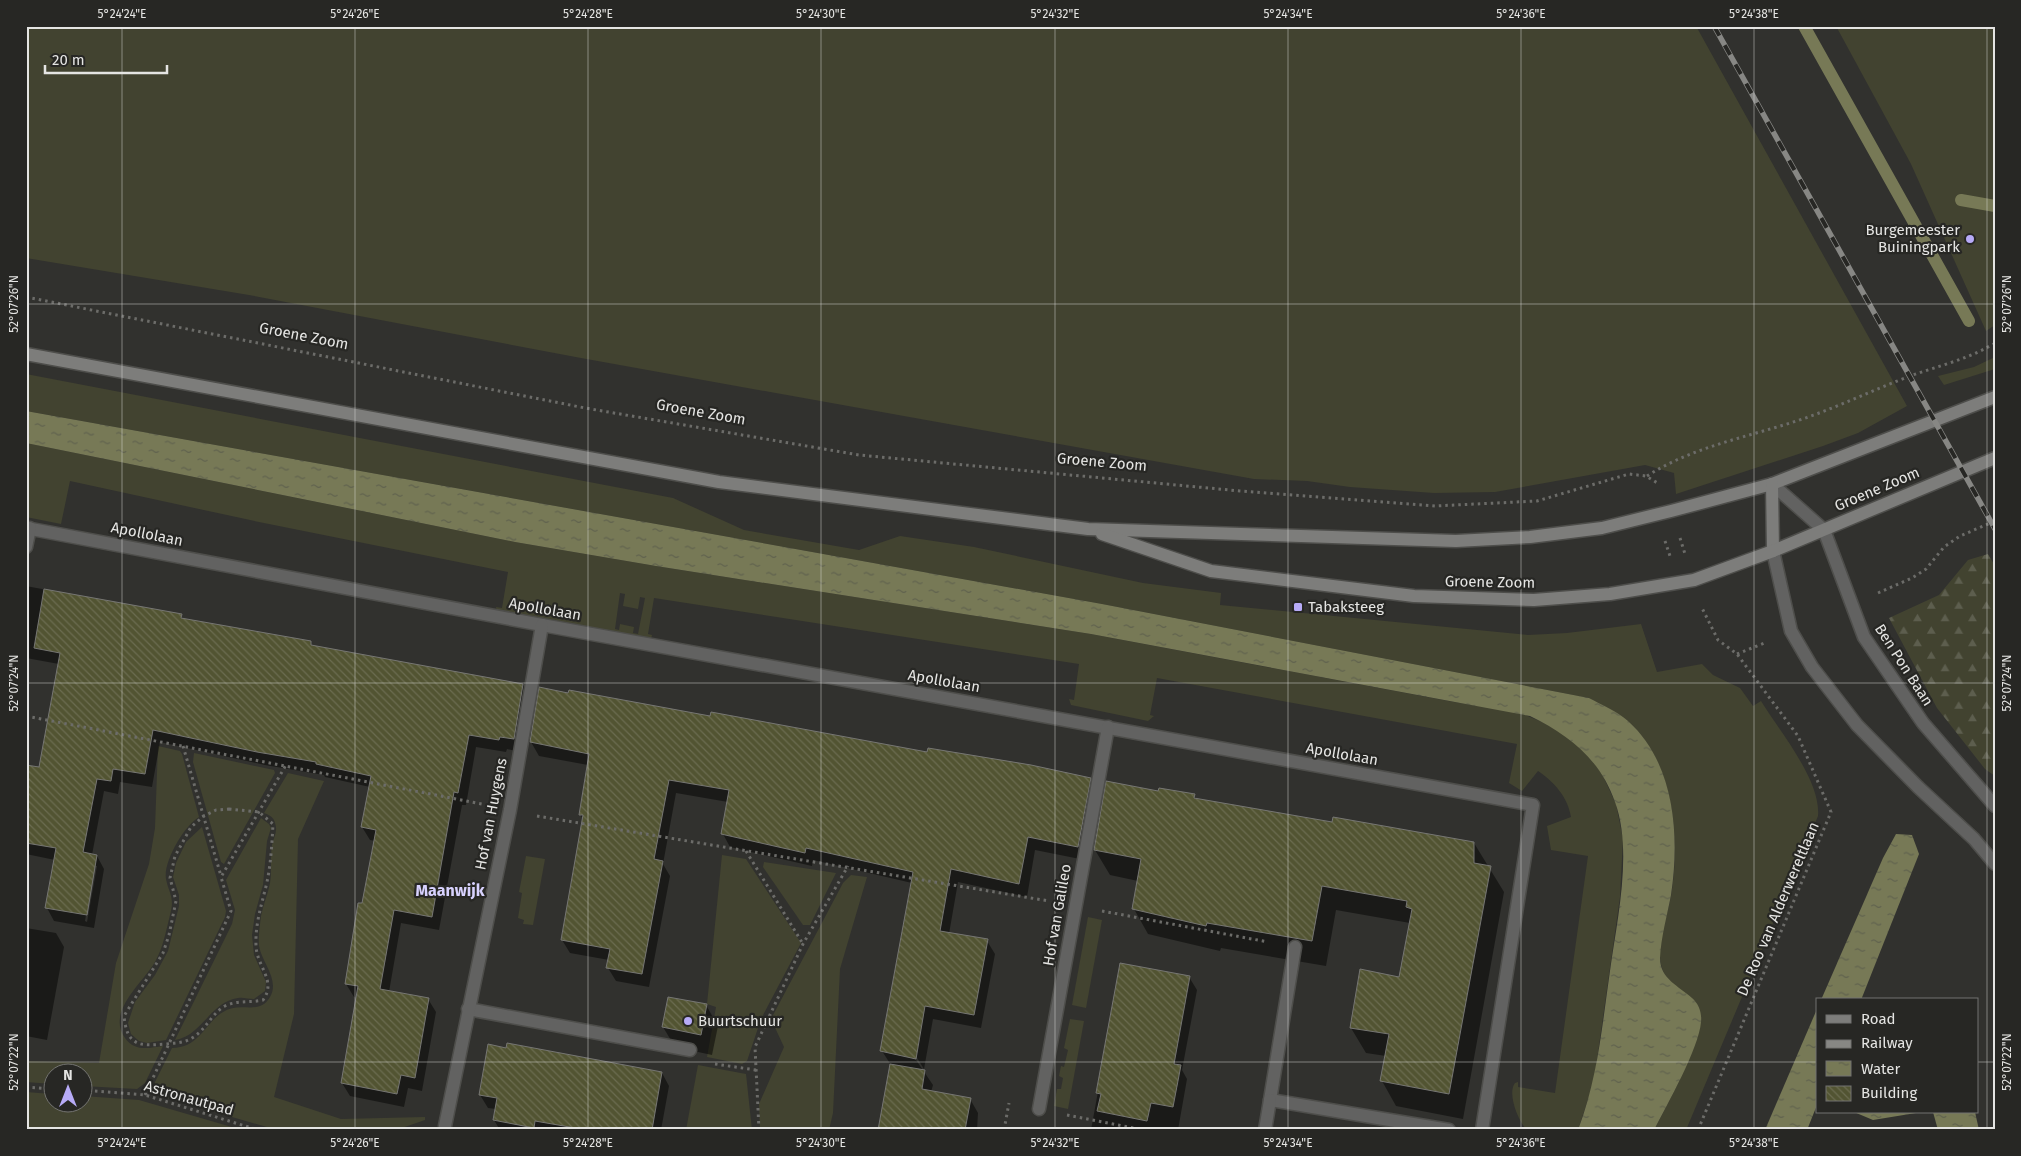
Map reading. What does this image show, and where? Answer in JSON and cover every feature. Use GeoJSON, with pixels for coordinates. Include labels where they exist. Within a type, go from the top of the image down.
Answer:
{"type":"FeatureCollection","features":[{"type":"Feature","properties":{"kind":"main road","name":"Groene Zoom"},"geometry":{"type":"LineString","coordinates":[[26,354],[719,482],[1088,529],[1456,540],[1530,537],[1602,528],[1772,484],[1995,397]]}},
{"type":"Feature","properties":{"kind":"main road","name":"Groene Zoom"},"geometry":{"type":"LineString","coordinates":[[1088,529],[1211,570],[1414,596],[1534,600],[1610,594],[1694,580],[1773,552],[1995,458]]}},
{"type":"Feature","properties":{"kind":"main road"},"geometry":{"type":"LineString","coordinates":[[1772,484],[1773,552]]}},
{"type":"Feature","properties":{"kind":"street","name":"Ben Pon Baan"},"geometry":{"type":"LineString","coordinates":[[1772,484],[1824,530],[1864,637],[1923,723],[1995,806]]}},
{"type":"Feature","properties":{"kind":"street"},"geometry":{"type":"LineString","coordinates":[[26,547],[28,528]]}},
{"type":"Feature","properties":{"kind":"street","name":"Apollolaan"},"geometry":{"type":"LineString","coordinates":[[28,528],[542,625],[1533,805],[1482,1130]]}},
{"type":"Feature","properties":{"kind":"street"},"geometry":{"type":"LineString","coordinates":[[1773,552],[1791,631],[1812,667],[1857,725],[1918,787],[1974,839],[1995,864]]}},
{"type":"Feature","properties":{"kind":"street","name":"Hof van Huygens"},"geometry":{"type":"LineString","coordinates":[[445,1126],[510,810],[542,625]]}},
{"type":"Feature","properties":{"kind":"street","name":"Hof van Galileo"},"geometry":{"type":"LineString","coordinates":[[1039,1109],[1108,727]]}},
{"type":"Feature","properties":{"kind":"street"},"geometry":{"type":"LineString","coordinates":[[1265,1130],[1295,947]]}},
{"type":"Feature","properties":{"kind":"street"},"geometry":{"type":"LineString","coordinates":[[468,1009],[690,1050]]}},
{"type":"Feature","properties":{"kind":"street"},"geometry":{"type":"LineString","coordinates":[[1270,1100],[1449,1130]]}},
{"type":"Feature","properties":{"kind":"path","name":"Groene Zoom"},"geometry":{"type":"LineString","coordinates":[[26,297],[585,408],[859,455],[1240,491],[1379,501]]}},
{"type":"Feature","properties":{"kind":"path"},"geometry":{"type":"LineString","coordinates":[[1646,476],[1665,464],[1698,450],[1810,416],[1910,376],[1950,363],[1995,343]]}},
{"type":"Feature","properties":{"kind":"path","name":"De Roo van Alderwereltlaan"},"geometry":{"type":"LineString","coordinates":[[1698,1130],[1831,812],[1798,736],[1737,654]]}},
{"type":"Feature","properties":{"kind":"path"},"geometry":{"type":"LineString","coordinates":[[26,716],[510,810],[746,852],[848,866],[1295,947]]}},
{"type":"Feature","properties":{"kind":"path"},"geometry":{"type":"LineString","coordinates":[[145,1095],[231,912],[184,746]]}},
{"type":"Feature","properties":{"kind":"path"},"geometry":{"type":"LineString","coordinates":[[221,877],[286,765]]}},
{"type":"Feature","properties":{"kind":"path"},"geometry":{"type":"LineString","coordinates":[[216,810],[259,812],[273,824],[267,880],[257,917],[256,937],[256,952],[269,980],[269,992],[263,1000],[250,1003],[237,1002],[224,1007],[212,1016],[192,1038],[180,1043],[144,1046],[137,1044],[130,1038],[125,1027],[124,1016],[163,953],[174,918],[176,901],[170,878],[170,868],[191,827],[204,816],[216,810]]}},
{"type":"Feature","properties":{"kind":"path"},"geometry":{"type":"LineString","coordinates":[[746,852],[803,944]]}},
{"type":"Feature","properties":{"kind":"path"},"geometry":{"type":"LineString","coordinates":[[759,1130],[756,1047],[803,944],[848,866]]}},
{"type":"Feature","properties":{"kind":"path"},"geometry":{"type":"LineString","coordinates":[[690,1050],[698,1061],[756,1070]]}},
{"type":"Feature","properties":{"kind":"path"},"geometry":{"type":"LineString","coordinates":[[26,1087],[42,1088]]}},
{"type":"Feature","properties":{"kind":"path","name":"Astronautpad"},"geometry":{"type":"LineString","coordinates":[[92,1091],[145,1095],[258,1130]]}},
{"type":"Feature","properties":{"kind":"path"},"geometry":{"type":"LineString","coordinates":[[1039,1109],[1144,1130]]}},
{"type":"Feature","properties":{"kind":"green space"},"geometry":{"type":"Polygon","coordinates":[[[26,26],[1696,26],[1907,406],[1858,433],[1676,494],[1674,473],[1645,465],[1495,492],[1434,493],[1350,487],[1307,481],[1254,479],[581,358],[249,295],[26,258],[26,26]]]}},
{"type":"Feature","properties":{"kind":"green space","name":"Burgemeester Buiningpark"},"geometry":{"type":"Polygon","coordinates":[[[1836,26],[1995,26],[1995,325],[1986,331],[1911,164],[1836,26]]]}},
{"type":"Feature","properties":{"kind":"green space"},"geometry":{"type":"Polygon","coordinates":[[[1995,357],[1995,369],[1944,385],[1938,376],[1974,367],[1995,357]]]}},
{"type":"Feature","properties":{"kind":"green space"},"geometry":{"type":"Polygon","coordinates":[[[26,374],[673,498],[744,530],[859,550],[900,536],[974,547],[1143,583],[1221,593],[1220,605],[1528,635],[1567,633],[1641,624],[1657,672],[1702,664],[1713,675],[1740,688],[1753,706],[1761,701],[1806,772],[1813,787],[1818,816],[1686,1130],[1654,1130],[1685,1068],[1692,1050],[1700,1018],[1698,1006],[1668,979],[1660,959],[1662,932],[1674,875],[1675,853],[1671,808],[1667,786],[1649,746],[1636,729],[1626,720],[1589,698],[1102,604],[26,411],[26,374]]]}},
{"type":"Feature","properties":{"kind":"green space"},"geometry":{"type":"Polygon","coordinates":[[[26,443],[515,542],[1091,634],[1454,702],[1518,712],[1552,726],[1572,740],[1593,761],[1603,776],[1616,804],[1623,839],[1620,897],[1594,1081],[1578,1130],[1527,1130],[1517,1114],[1513,1100],[1513,1088],[1515,1083],[1518,1082],[1518,1087],[1555,1093],[1588,856],[1551,850],[1547,826],[1571,817],[1567,803],[1559,791],[1538,771],[1522,791],[1509,783],[1517,744],[1157,678],[1150,715],[1154,716],[1148,721],[1071,705],[1069,699],[1074,700],[1079,664],[654,598],[648,634],[652,635],[651,639],[497,612],[496,607],[502,608],[508,572],[259,522],[70,481],[61,524],[26,517],[26,443]],[[620,593],[615,629],[619,630],[620,624],[634,627],[633,633],[638,634],[645,598],[640,597],[638,609],[623,606],[625,594],[620,593]]]}},
{"type":"Feature","properties":{"kind":"green space"},"geometry":{"type":"Polygon","coordinates":[[[1988,554],[1995,566],[1995,776],[1985,769],[1937,708],[1889,618],[1939,595],[1968,560],[1988,554]]]}},
{"type":"Feature","properties":{"kind":"green space"},"geometry":{"type":"Polygon","coordinates":[[[158,746],[180,751],[182,754],[199,817],[193,821],[182,835],[168,863],[166,879],[172,904],[160,951],[155,962],[128,998],[120,1018],[120,1028],[125,1038],[133,1045],[142,1048],[163,1046],[145,1083],[137,1089],[92,1086],[92,1064],[42,1064],[42,1083],[26,1082],[26,1061],[99,1063],[116,963],[149,864],[155,828],[158,746]]]}},
{"type":"Feature","properties":{"kind":"green space"},"geometry":{"type":"Polygon","coordinates":[[[194,753],[274,770],[275,773],[224,864],[221,862],[193,762],[194,753]]]}},
{"type":"Feature","properties":{"kind":"green space"},"geometry":{"type":"Polygon","coordinates":[[[288,773],[324,781],[298,839],[294,1014],[274,1097],[341,1119],[425,1117],[425,1120],[396,1130],[277,1130],[160,1096],[154,1089],[155,1082],[172,1048],[183,1047],[191,1043],[224,1011],[238,1007],[258,1007],[262,1005],[273,991],[272,978],[259,946],[261,916],[270,883],[271,850],[276,829],[274,819],[264,813],[288,773]]]}},
{"type":"Feature","properties":{"kind":"green space"},"geometry":{"type":"Polygon","coordinates":[[[261,818],[271,828],[267,841],[263,885],[255,914],[252,935],[254,955],[266,982],[265,991],[254,999],[240,998],[228,1001],[192,1032],[175,1040],[232,924],[235,910],[226,880],[261,818]]]}},
{"type":"Feature","properties":{"kind":"green space"},"geometry":{"type":"Polygon","coordinates":[[[202,827],[226,911],[225,917],[166,1040],[147,1043],[139,1041],[131,1034],[128,1023],[135,1002],[155,975],[168,951],[179,906],[179,895],[173,877],[176,863],[186,842],[202,827]]]}},
{"type":"Feature","properties":{"kind":"green space"},"geometry":{"type":"Polygon","coordinates":[[[722,855],[746,859],[801,943],[761,1019],[747,1061],[742,1064],[707,1057],[716,1007],[707,1004],[722,855]]]}},
{"type":"Feature","properties":{"kind":"green space"},"geometry":{"type":"Polygon","coordinates":[[[526,856],[545,859],[533,925],[523,924],[524,920],[518,918],[522,893],[519,892],[526,856]]]}},
{"type":"Feature","properties":{"kind":"green space"},"geometry":{"type":"Polygon","coordinates":[[[764,862],[836,873],[810,925],[803,925],[763,867],[764,862]]]}},
{"type":"Feature","properties":{"kind":"green space"},"geometry":{"type":"Polygon","coordinates":[[[851,875],[867,877],[840,969],[833,1113],[829,1130],[760,1130],[759,1104],[784,1047],[771,1019],[843,883],[851,875]]]}},
{"type":"Feature","properties":{"kind":"green space"},"geometry":{"type":"Polygon","coordinates":[[[1088,917],[1102,920],[1086,1008],[1072,1005],[1088,917]]]}},
{"type":"Feature","properties":{"kind":"green space"},"geometry":{"type":"Polygon","coordinates":[[[1070,1019],[1084,1021],[1068,1109],[1054,1106],[1057,1089],[1061,1089],[1063,1078],[1059,1076],[1061,1066],[1064,1067],[1068,1050],[1064,1048],[1070,1019]]]}},
{"type":"Feature","properties":{"kind":"green space"},"geometry":{"type":"Polygon","coordinates":[[[698,1065],[746,1074],[752,1130],[686,1130],[698,1065]]]}},
{"type":"Feature","properties":{"kind":"green space"},"geometry":{"type":"Polygon","coordinates":[[[26,1092],[42,1093],[42,1114],[92,1114],[92,1097],[139,1100],[242,1130],[33,1130],[26,1129],[26,1092]]]}},
{"type":"Feature","properties":{"kind":"water"},"geometry":{"type":"Polygon","coordinates":[[[26,411],[1102,604],[1589,698],[1624,717],[1644,738],[1656,758],[1665,779],[1674,825],[1675,849],[1671,895],[1660,958],[1663,971],[1667,977],[1694,1000],[1700,1009],[1701,1022],[1695,1046],[1654,1130],[1578,1130],[1595,1071],[1602,1032],[1622,886],[1623,842],[1615,802],[1601,773],[1582,750],[1570,740],[1558,731],[1530,716],[1091,634],[515,542],[26,443],[26,411]]]}},
{"type":"Feature","properties":{"kind":"water"},"geometry":{"type":"Polygon","coordinates":[[[1896,834],[1912,835],[1919,854],[1862,998],[1822,998],[1883,858],[1896,834]]]}},
{"type":"Feature","properties":{"kind":"water"},"geometry":{"type":"Polygon","coordinates":[[[1816,1011],[1816,1108],[1807,1130],[1765,1130],[1816,1011]]]}},
{"type":"Feature","properties":{"kind":"water"},"geometry":{"type":"Polygon","coordinates":[[[1859,1114],[1910,1114],[1873,1120],[1859,1114]]]}},
{"type":"Feature","properties":{"kind":"water"},"geometry":{"type":"Polygon","coordinates":[[[1934,1114],[1975,1114],[1979,1130],[1938,1130],[1934,1114]]]}},
{"type":"Feature","properties":{"kind":"building"},"geometry":{"type":"Polygon","coordinates":[[[44,589],[182,614],[181,618],[311,641],[311,645],[523,684],[514,739],[500,737],[499,740],[469,735],[458,793],[454,792],[432,917],[394,910],[380,989],[429,998],[415,1078],[401,1075],[397,1094],[341,1083],[358,986],[345,984],[358,903],[362,903],[376,830],[361,827],[371,776],[316,764],[316,762],[257,752],[153,730],[145,774],[113,769],[111,781],[97,779],[83,852],[97,855],[87,915],[45,908],[56,848],[26,843],[26,765],[39,767],[60,653],[34,648],[44,589]]]}},
{"type":"Feature","properties":{"kind":"building"},"geometry":{"type":"Polygon","coordinates":[[[539,687],[568,693],[569,690],[710,716],[711,712],[927,752],[928,748],[1031,765],[1091,778],[1078,847],[1028,837],[1019,884],[951,869],[940,931],[988,939],[974,1015],[925,1006],[916,1059],[880,1051],[913,872],[806,848],[805,853],[721,834],[729,790],[669,780],[654,859],[663,861],[642,974],[606,968],[610,949],[561,940],[583,815],[579,815],[589,754],[530,742],[539,687]]]}},
{"type":"Feature","properties":{"kind":"building"},"geometry":{"type":"Polygon","coordinates":[[[1106,781],[1158,791],[1159,788],[1195,794],[1194,798],[1332,822],[1333,817],[1474,842],[1474,863],[1491,866],[1449,1094],[1380,1081],[1389,1034],[1350,1028],[1360,969],[1399,977],[1412,909],[1406,907],[1407,901],[1322,886],[1312,941],[1207,923],[1206,926],[1132,909],[1141,859],[1094,850],[1106,781]]]}},
{"type":"Feature","properties":{"kind":"building"},"geometry":{"type":"Polygon","coordinates":[[[1120,963],[1190,976],[1174,1064],[1181,1065],[1173,1107],[1151,1103],[1147,1121],[1097,1111],[1101,1094],[1096,1093],[1120,963]]]}},
{"type":"Feature","properties":{"kind":"building","name":"Buurtschuur"},"geometry":{"type":"Polygon","coordinates":[[[668,997],[707,1004],[701,1035],[662,1027],[668,997]]]}},
{"type":"Feature","properties":{"kind":"building"},"geometry":{"type":"Polygon","coordinates":[[[507,1043],[662,1072],[652,1130],[587,1130],[535,1121],[534,1128],[493,1120],[497,1098],[479,1095],[488,1044],[506,1048],[507,1043]]]}},
{"type":"Feature","properties":{"kind":"building"},"geometry":{"type":"Polygon","coordinates":[[[890,1064],[925,1070],[922,1089],[971,1098],[965,1130],[878,1130],[890,1064]]]}},
{"type":"Feature","properties":{"kind":"waterway"},"geometry":{"type":"LineString","coordinates":[[1804,26],[1969,321]]}},
{"type":"Feature","properties":{"kind":"waterway"},"geometry":{"type":"LineString","coordinates":[[1961,200],[1995,206]]}},
{"type":"Feature","properties":{"kind":"railway"},"geometry":{"type":"LineString","coordinates":[[1714,26],[1995,529]]}},
{"type":"Feature","properties":{"kind":"place","name":"Burgemeester Buiningpark"},"geometry":{"type":"Point","coordinates":[1970,239]}},
{"type":"Feature","properties":{"kind":"place","name":"Tabaksteeg"},"geometry":{"type":"Point","coordinates":[1298,607]}},
{"type":"Feature","properties":{"kind":"place","name":"Buurtschuur"},"geometry":{"type":"Point","coordinates":[688,1021]}},
{"type":"Feature","properties":{"kind":"district","name":"Maanwijk"},"geometry":{"type":"Point","coordinates":[450,890]}}]}
